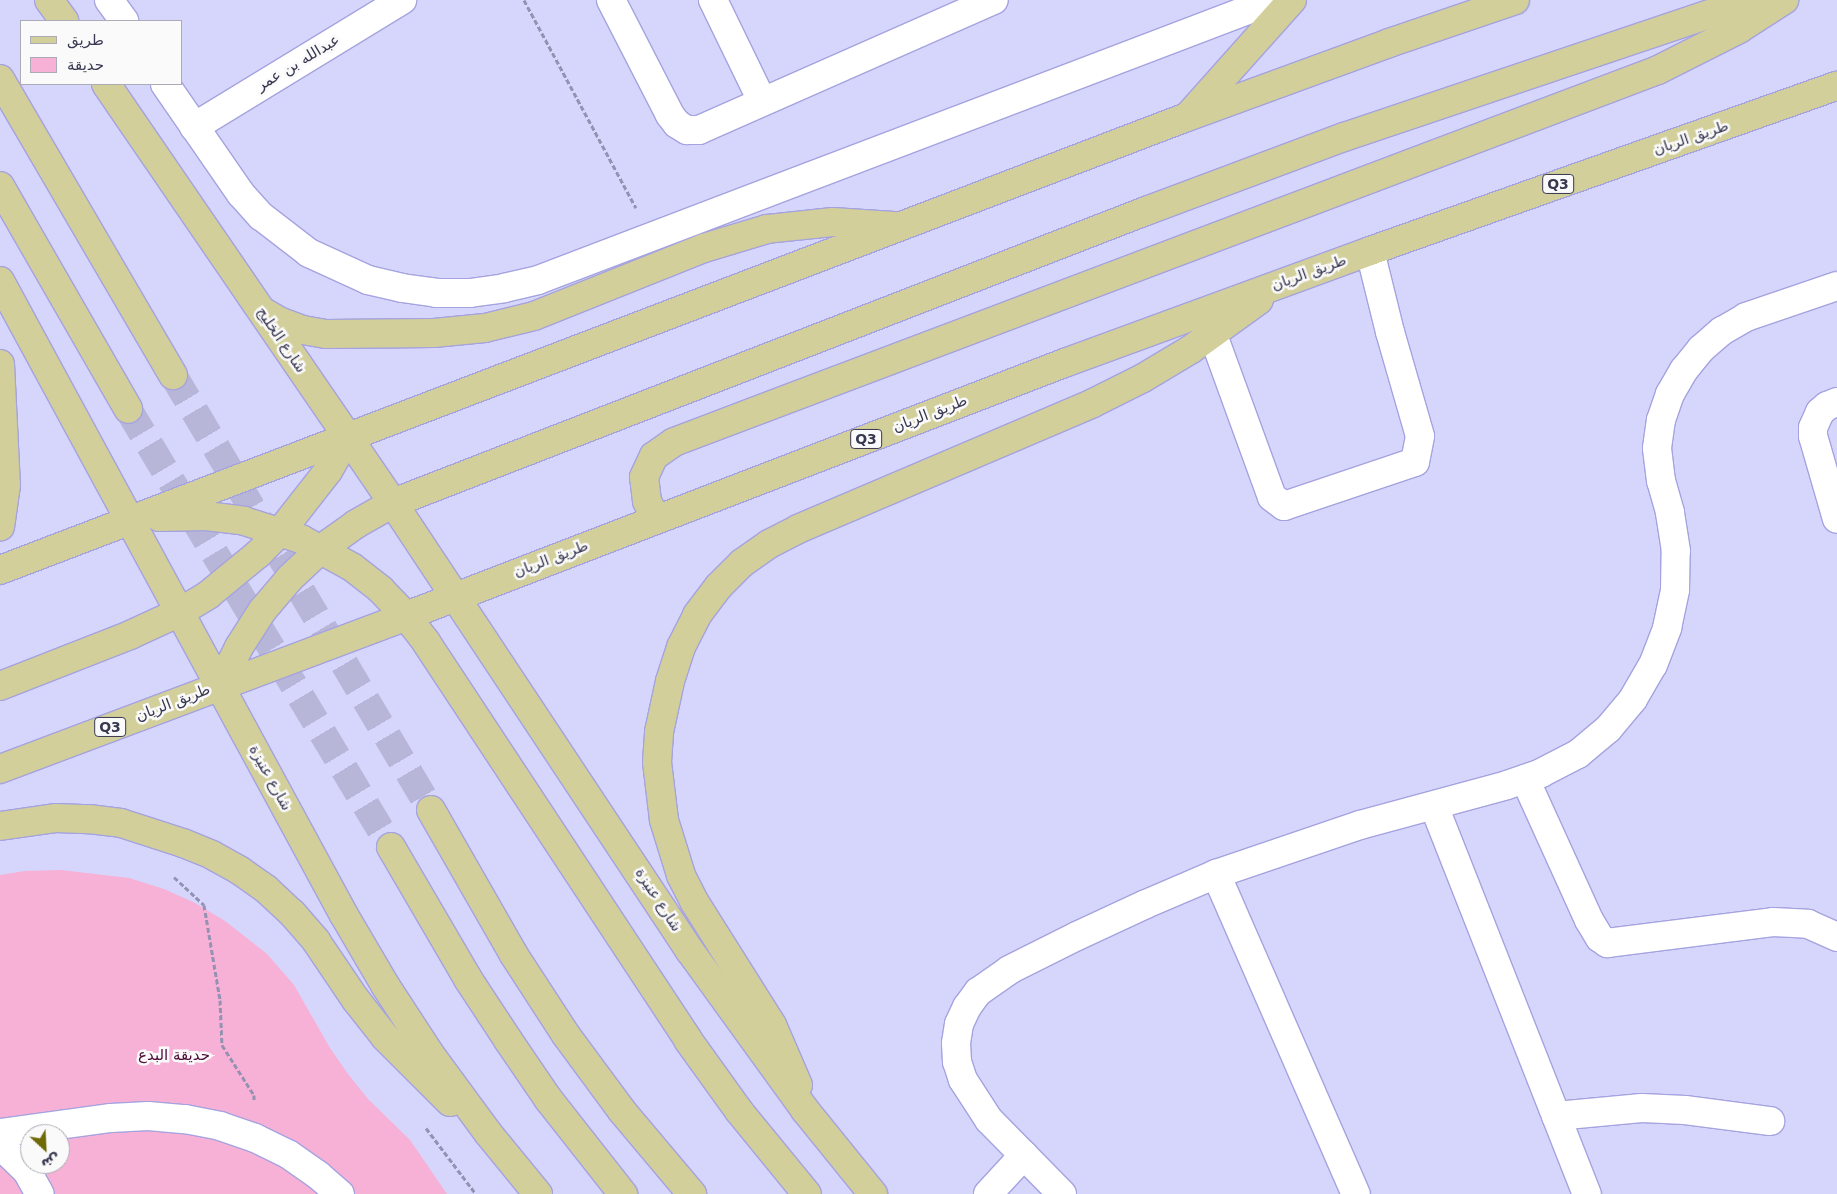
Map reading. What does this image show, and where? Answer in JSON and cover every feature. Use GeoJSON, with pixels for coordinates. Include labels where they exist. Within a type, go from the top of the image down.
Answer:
{"type":"FeatureCollection","features":[{"type":"Feature","properties":{"kind":"main road"},"geometry":{"type":"LineString","coordinates":[[49,0],[63,20]]}},
{"type":"Feature","properties":{"kind":"main road"},"geometry":{"type":"LineString","coordinates":[[1187,116],[1292,0]]}},
{"type":"Feature","properties":{"kind":"main road"},"geometry":{"type":"LineString","coordinates":[[0,570],[1187,116],[1514,0]]}},
{"type":"Feature","properties":{"kind":"main road"},"geometry":{"type":"LineString","coordinates":[[220,685],[239,647],[262,611],[290,578],[322,549],[356,524],[393,502],[1146,211],[1326,144],[1752,0]]}},
{"type":"Feature","properties":{"kind":"main road"},"geometry":{"type":"LineString","coordinates":[[656,519],[647,501],[644,478],[654,456],[674,442],[1658,70],[1739,29],[1784,0]]}},
{"type":"Feature","properties":{"kind":"main road"},"geometry":{"type":"LineString","coordinates":[[0,79],[173,376]]}},
{"type":"Feature","properties":{"kind":"main road","name":"شارع الخليج"},"geometry":{"type":"LineString","coordinates":[[107,85],[347,438],[393,502],[455,596]]}},
{"type":"Feature","properties":{"kind":"main road","name":"طريق الريان"},"geometry":{"type":"LineString","coordinates":[[0,769],[406,616],[1057,365],[1370,251],[1837,86]]}},
{"type":"Feature","properties":{"kind":"main road"},"geometry":{"type":"LineString","coordinates":[[0,186],[128,409]]}},
{"type":"Feature","properties":{"kind":"main road"},"geometry":{"type":"LineString","coordinates":[[261,310],[281,322],[303,330],[326,334],[434,332],[485,328],[534,316],[704,248],[767,229],[833,222],[898,227]]}},
{"type":"Feature","properties":{"kind":"main road"},"geometry":{"type":"LineString","coordinates":[[0,281],[220,685]]}},
{"type":"Feature","properties":{"kind":"main road"},"geometry":{"type":"LineString","coordinates":[[805,1110],[785,1052],[772,1025],[689,892],[678,866],[664,820],[657,762],[659,732],[670,681],[681,647],[697,615],[718,586],[742,563],[769,544],[798,529],[1093,403],[1143,378],[1212,335],[1279,284]]}},
{"type":"Feature","properties":{"kind":"main road"},"geometry":{"type":"LineString","coordinates":[[0,364],[3,488],[0,527]]}},
{"type":"Feature","properties":{"kind":"main road"},"geometry":{"type":"LineString","coordinates":[[0,686],[84,655],[180,612],[234,575],[281,531],[322,479],[347,438]]}},
{"type":"Feature","properties":{"kind":"main road"},"geometry":{"type":"LineString","coordinates":[[131,520],[168,516],[206,516],[244,521],[281,531],[322,549],[352,567],[381,590],[406,616],[431,649],[688,1040],[739,1111],[807,1194]]}},
{"type":"Feature","properties":{"kind":"main road","name":"شارع عنيزة"},"geometry":{"type":"LineString","coordinates":[[455,596],[690,950],[805,1110],[873,1194]]}},
{"type":"Feature","properties":{"kind":"main road","name":"شارع عنيزة"},"geometry":{"type":"LineString","coordinates":[[220,685],[344,915],[385,985],[430,1054],[488,1133],[538,1194]]}},
{"type":"Feature","properties":{"kind":"main road"},"geometry":{"type":"LineString","coordinates":[[431,810],[514,955],[566,1035],[622,1112],[692,1194]]}},
{"type":"Feature","properties":{"kind":"main road"},"geometry":{"type":"LineString","coordinates":[[0,826],[56,818],[89,819],[121,823],[183,843],[212,855],[239,870],[266,889],[292,913],[316,941],[356,1000],[417,1071],[452,1104],[488,1133]]}},
{"type":"Feature","properties":{"kind":"main road"},"geometry":{"type":"LineString","coordinates":[[391,847],[468,979],[508,1040],[549,1100],[624,1194]]}},
{"type":"Feature","properties":{"kind":"street"},"geometry":{"type":"LineString","coordinates":[[109,0],[123,20]]}},
{"type":"Feature","properties":{"kind":"street","name":"عبدالله بن عمر"},"geometry":{"type":"LineString","coordinates":[[194,127],[402,0]]}},
{"type":"Feature","properties":{"kind":"street"},"geometry":{"type":"LineString","coordinates":[[611,0],[670,115],[677,124],[687,130],[699,130],[994,0]]}},
{"type":"Feature","properties":{"kind":"street"},"geometry":{"type":"LineString","coordinates":[[713,0],[762,101]]}},
{"type":"Feature","properties":{"kind":"street"},"geometry":{"type":"LineString","coordinates":[[166,85],[241,194],[262,216],[309,253],[338,268],[368,280],[393,286],[436,292],[479,292],[538,280],[1274,0]]}},
{"type":"Feature","properties":{"kind":"street"},"geometry":{"type":"LineString","coordinates":[[1212,335],[1272,497],[1284,506],[1415,462],[1420,436],[1390,332],[1370,251]]}},
{"type":"Feature","properties":{"kind":"street"},"geometry":{"type":"LineString","coordinates":[[1062,1194],[990,1120],[963,1080],[957,1062],[956,1043],[959,1024],[967,1007],[978,992],[1010,970],[1146,904],[1216,874],[1342,831],[1434,806],[1525,778],[1578,754],[1608,729],[1633,699],[1653,665],[1667,628],[1673,599],[1676,551],[1670,512],[1661,481],[1657,448],[1661,420],[1670,394],[1684,370],[1701,349],[1722,331],[1746,317],[1837,286]]}},
{"type":"Feature","properties":{"kind":"street"},"geometry":{"type":"LineString","coordinates":[[1837,402],[1827,406],[1820,412],[1813,428],[1813,436],[1837,519]]}},
{"type":"Feature","properties":{"kind":"street"},"geometry":{"type":"LineString","coordinates":[[1525,778],[1590,920],[1600,938],[1607,943],[1773,922],[1808,924],[1837,937]]}},
{"type":"Feature","properties":{"kind":"street"},"geometry":{"type":"LineString","coordinates":[[1434,806],[1587,1194]]}},
{"type":"Feature","properties":{"kind":"street"},"geometry":{"type":"LineString","coordinates":[[1216,874],[1356,1194]]}},
{"type":"Feature","properties":{"kind":"street"},"geometry":{"type":"LineString","coordinates":[[1556,1116],[1642,1108],[1685,1110],[1770,1122]]}},
{"type":"Feature","properties":{"kind":"street"},"geometry":{"type":"LineString","coordinates":[[0,1133],[111,1118],[148,1116],[185,1119],[220,1126],[255,1138],[288,1154],[318,1175],[340,1194]]}},
{"type":"Feature","properties":{"kind":"street"},"geometry":{"type":"LineString","coordinates":[[0,1145],[27,1172],[40,1194]]}},
{"type":"Feature","properties":{"kind":"street"},"geometry":{"type":"LineString","coordinates":[[988,1194],[1024,1155]]}},
{"type":"Feature","properties":{"kind":"path"},"geometry":{"type":"LineString","coordinates":[[524,0],[637,210]]}},
{"type":"Feature","properties":{"kind":"path"},"geometry":{"type":"LineString","coordinates":[[178,875],[170,872],[204,905],[220,1000],[222,1045],[254,1095],[255,1138]]}},
{"type":"Feature","properties":{"kind":"path"},"geometry":{"type":"LineString","coordinates":[[422,1123],[476,1194]]}},
{"type":"Feature","properties":{"kind":"green space","name":"حديقة البدع"},"geometry":{"type":"Polygon","coordinates":[[[61,870],[129,878],[164,889],[195,903],[225,921],[267,954],[294,985],[330,1048],[348,1074],[368,1099],[410,1140],[447,1194],[0,1194],[0,875],[25,871],[61,870]]]}},
{"type":"Feature","properties":{"kind":"tunnel"},"geometry":{"type":"LineString","coordinates":[[173,375],[431,810]]}},
{"type":"Feature","properties":{"kind":"tunnel"},"geometry":{"type":"LineString","coordinates":[[128,409],[391,847]]}}]}
